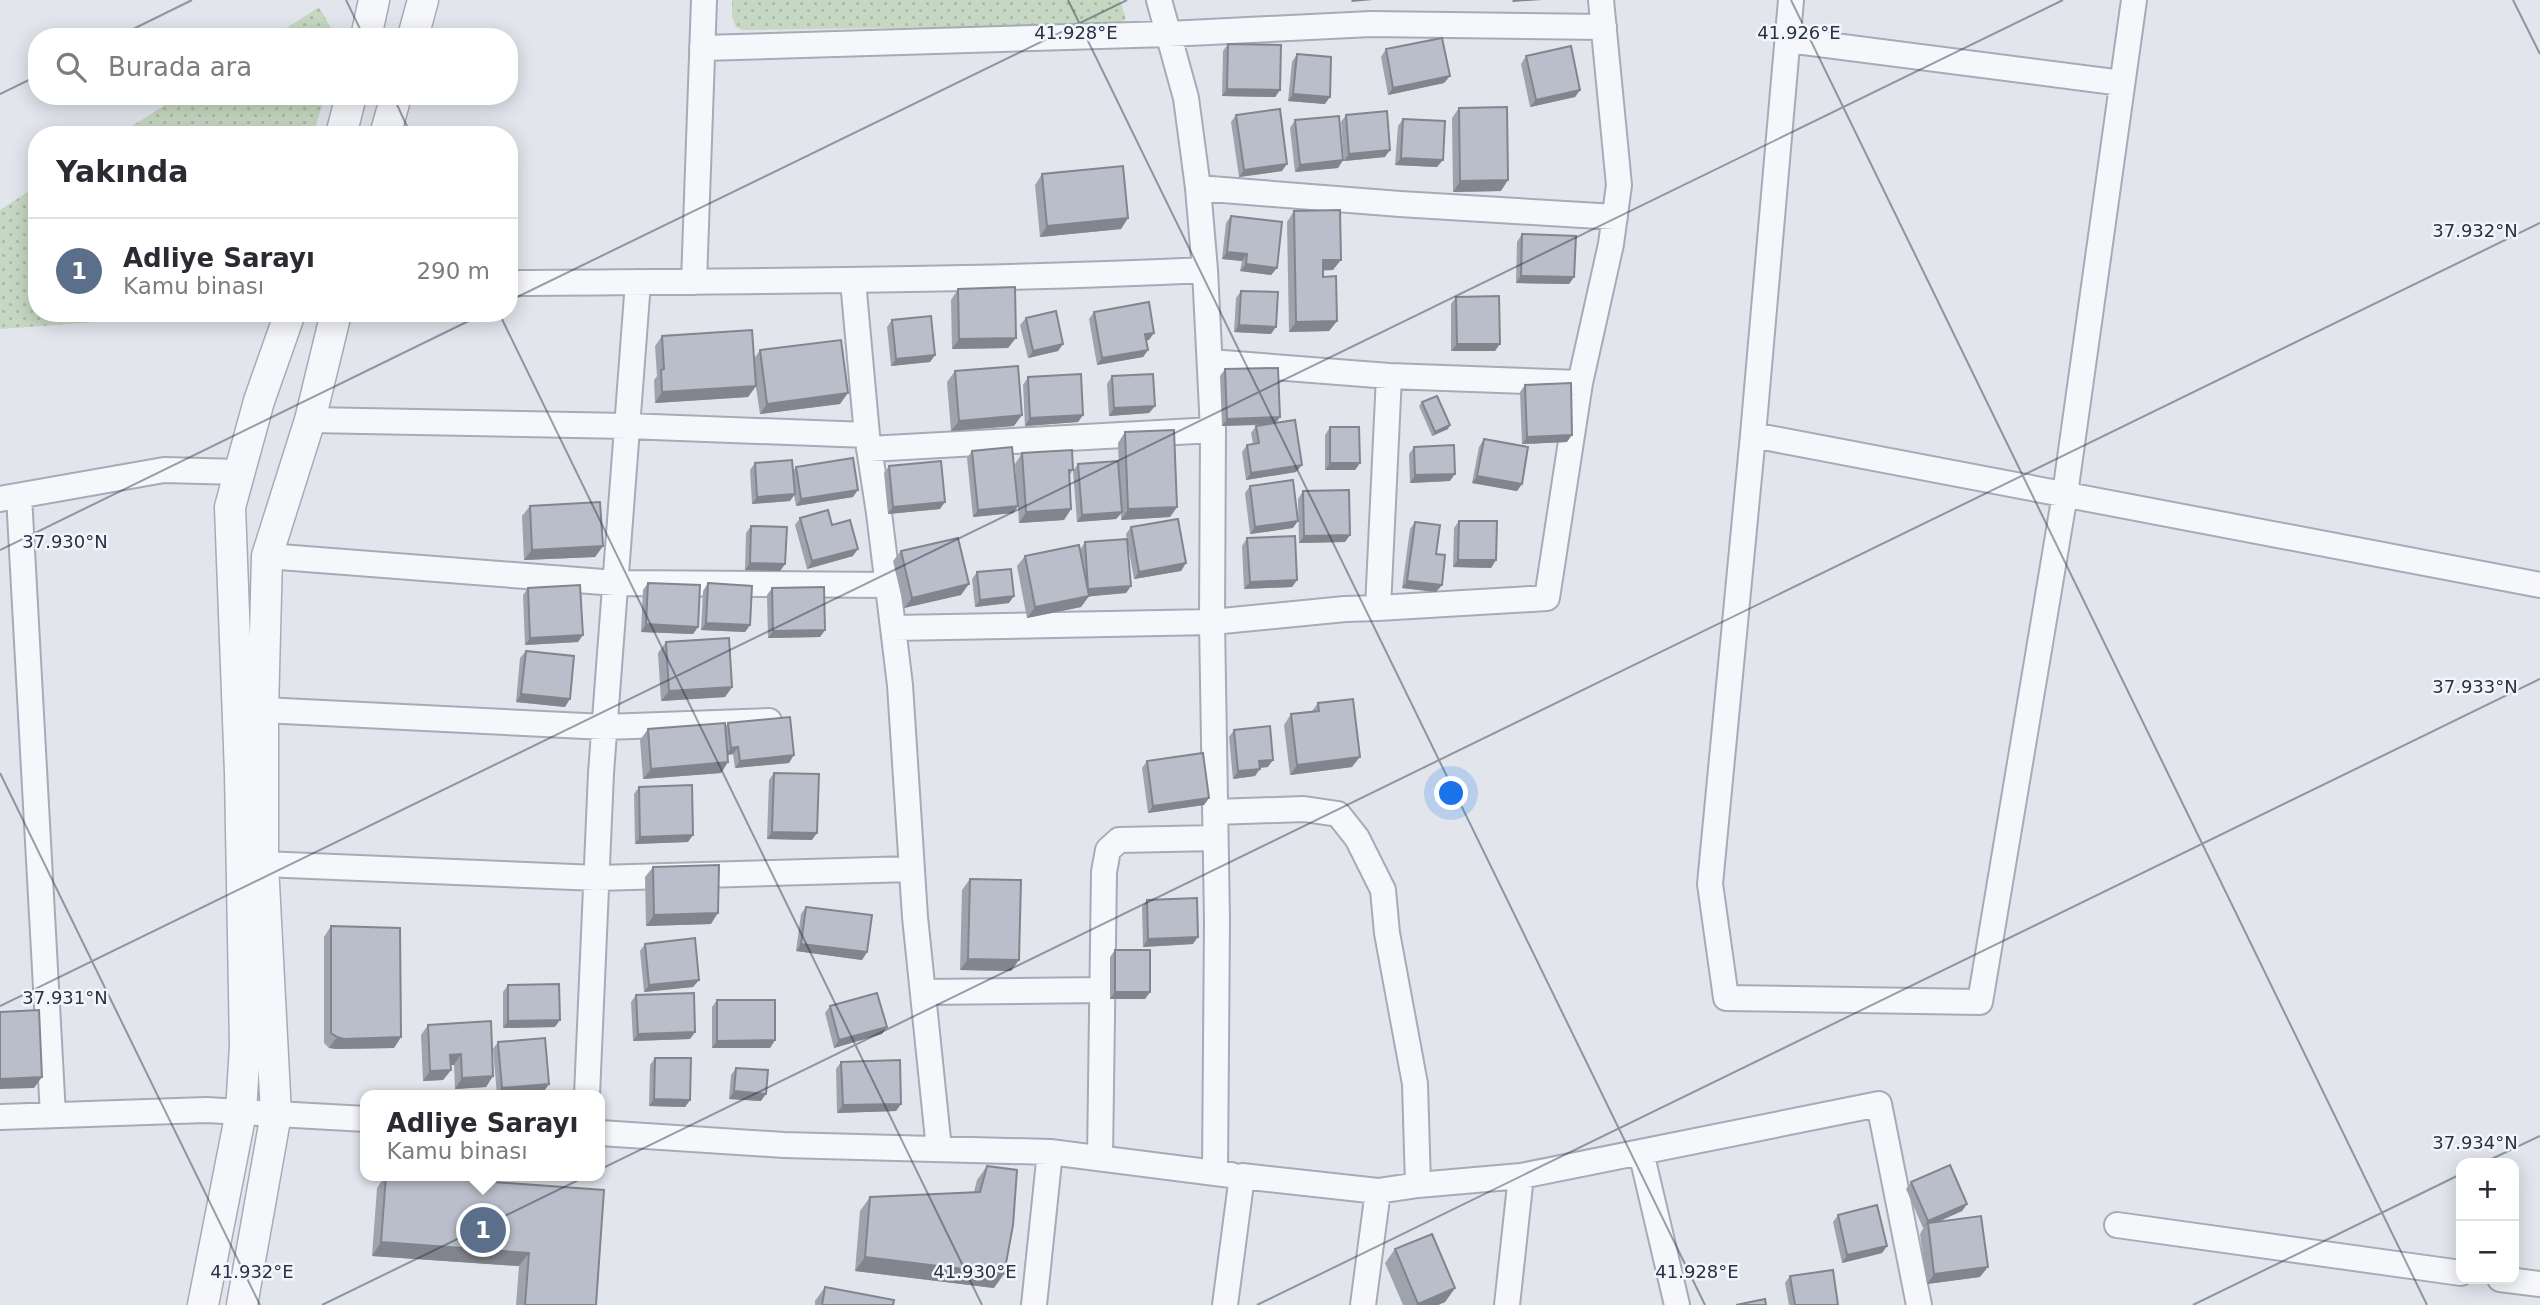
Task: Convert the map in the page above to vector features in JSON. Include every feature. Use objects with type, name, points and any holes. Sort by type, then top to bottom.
[{"type":"street","points":[[368,28],[374,0]]},
{"type":"street","points":[[415,28],[423,0]]},
{"type":"street","points":[[694,282],[705,0]]},
{"type":"street","points":[[1159,0],[1186,98],[1198,188],[1210,362],[1213,430],[1215,1173]]},
{"type":"street","points":[[893,628],[1212,622],[1345,609],[1547,598],[1580,383],[1611,244],[1619,185],[1601,0]]},
{"type":"street","points":[[1791,0],[1710,884],[1726,998],[1980,1002],[2065,494],[2134,0]]},
{"type":"street","points":[[702,48],[1371,24],[1604,27]]},
{"type":"street","points":[[1787,40],[2122,83]]},
{"type":"street","points":[[343,126],[349,105]]},
{"type":"street","points":[[388,126],[393,105]]},
{"type":"street","points":[[1198,188],[1615,217]]},
{"type":"street","points":[[518,283],[853,281],[1205,270]]},
{"type":"street","points":[[853,281],[868,442],[900,685],[912,869],[939,1149]]},
{"type":"street","points":[[587,1090],[605,727],[638,282]]},
{"type":"street","points":[[203,1305],[241,1112],[245,1046],[240,773],[230,508],[259,401],[287,322]]},
{"type":"street","points":[[242,1305],[276,1114],[263,864],[267,556],[310,420],[334,322]]},
{"type":"street","points":[[1210,362],[1389,376],[1580,383]]},
{"type":"street","points":[[1378,608],[1389,376]]},
{"type":"street","points":[[310,420],[627,426],[868,442],[1213,430]]},
{"type":"street","points":[[1753,435],[2540,584]]},
{"type":"street","points":[[53,1115],[10,497],[163,470],[240,472]]},
{"type":"street","points":[[267,556],[616,583],[888,585]]},
{"type":"street","points":[[263,710],[605,727],[786,721]]},
{"type":"street","points":[[1215,812],[1304,809],[1338,814],[1368,857],[1383,890],[1387,933],[1415,1084],[1418,1185]]},
{"type":"street","points":[[1100,1158],[1104,872],[1108,849],[1119,840],[1215,838]]},
{"type":"street","points":[[263,864],[597,878],[912,869]]},
{"type":"street","points":[[923,992],[1103,990]]},
{"type":"street","points":[[605,1133],[784,1145],[1049,1152],[1378,1191],[1521,1176],[1880,1104],[1919,1305]]},
{"type":"street","points":[[0,1117],[206,1110],[360,1119]]},
{"type":"street","points":[[1034,1305],[1049,1152]]},
{"type":"street","points":[[1641,1152],[1677,1305]]},
{"type":"street","points":[[1225,1305],[1242,1176]]},
{"type":"street","points":[[1507,1305],[1521,1176]]},
{"type":"street","points":[[1363,1305],[1378,1191]]},
{"type":"street","points":[[2117,1225],[2456,1272]]},
{"type":"street","points":[[2519,1281],[2540,1284]]},
{"type":"green space","points":[[732,0],[1120,0],[1126,19],[1118,25],[743,30],[736,27],[732,16]]},
{"type":"green space","points":[[319,7],[331,28],[287,28]]},
{"type":"green space","points":[[165,105],[322,105],[316,126],[132,126]]},
{"type":"green space","points":[[28,192],[28,322],[95,322],[0,329],[0,210]]},
{"type":"building","points":[[1442,38],[1450,76],[1393,88],[1386,49]]},
{"type":"building","points":[[1228,44],[1281,45],[1280,90],[1227,89]]},
{"type":"building","points":[[1571,46],[1580,90],[1536,100],[1526,56]]},
{"type":"building","points":[[1297,54],[1331,57],[1330,97],[1293,94]]},
{"type":"building","points":[[1507,107],[1508,180],[1460,181],[1459,108]]},
{"type":"building","points":[[1280,109],[1287,164],[1244,170],[1236,115]]},
{"type":"building","points":[[1387,111],[1390,150],[1349,154],[1346,115]]},
{"type":"building","points":[[1339,116],[1343,160],[1300,165],[1295,120]]},
{"type":"building","points":[[1403,119],[1445,121],[1443,160],[1401,158]]},
{"type":"building","points":[[1123,166],[1128,218],[1047,226],[1042,174]]},
{"type":"building","points":[[1340,210],[1341,260],[1323,260],[1323,277],[1336,276],[1337,321],[1296,322],[1294,211]]},
{"type":"building","points":[[1231,216],[1282,222],[1277,268],[1246,264],[1247,254],[1227,252]]},
{"type":"building","points":[[1522,234],[1576,236],[1574,277],[1521,276]]},
{"type":"building","points":[[1015,287],[1016,338],[959,339],[958,289]]},
{"type":"building","points":[[1241,291],[1278,292],[1276,327],[1239,325]]},
{"type":"building","points":[[1499,296],[1500,344],[1457,344],[1456,297]]},
{"type":"building","points":[[1149,302],[1154,333],[1145,334],[1148,350],[1102,358],[1094,312]]},
{"type":"building","points":[[1056,311],[1063,344],[1033,351],[1026,318]]},
{"type":"building","points":[[931,316],[935,355],[896,359],[892,320]]},
{"type":"building","points":[[752,330],[756,386],[662,392],[662,336]]},
{"type":"building","points":[[841,340],[848,393],[767,404],[760,350]]},
{"type":"building","points":[[1018,366],[1022,415],[959,421],[955,371]]},
{"type":"building","points":[[1278,368],[1280,417],[1227,419],[1225,369]]},
{"type":"building","points":[[1081,374],[1083,415],[1030,418],[1028,377]]},
{"type":"building","points":[[1153,374],[1155,406],[1114,408],[1112,376]]},
{"type":"building","points":[[1571,383],[1572,435],[1527,437],[1525,385]]},
{"type":"building","points":[[1437,396],[1450,425],[1435,432],[1422,402]]},
{"type":"building","points":[[1295,420],[1302,465],[1251,473],[1247,445],[1259,443],[1256,426]]},
{"type":"building","points":[[1330,427],[1359,427],[1360,463],[1330,463]]},
{"type":"building","points":[[1174,430],[1177,507],[1128,509],[1125,432]]},
{"type":"building","points":[[1484,439],[1528,447],[1522,484],[1477,476]]},
{"type":"building","points":[[1454,445],[1455,474],[1415,475],[1414,447]]},
{"type":"building","points":[[1012,447],[1018,506],[978,510],[972,451]]},
{"type":"building","points":[[1072,450],[1073,470],[1069,470],[1071,509],[1026,512],[1022,453]]},
{"type":"building","points":[[853,458],[858,490],[801,499],[796,467]]},
{"type":"building","points":[[792,460],[795,494],[757,497],[755,463]]},
{"type":"building","points":[[941,461],[945,502],[893,507],[889,466]]},
{"type":"building","points":[[1118,461],[1122,512],[1082,515],[1078,464]]},
{"type":"building","points":[[1293,480],[1298,521],[1255,527],[1250,486]]},
{"type":"building","points":[[1349,490],[1350,535],[1304,536],[1303,491]]},
{"type":"building","points":[[600,502],[603,546],[532,550],[530,506]]},
{"type":"building","points":[[828,510],[832,525],[850,520],[858,549],[812,561],[800,518]]},
{"type":"building","points":[[1178,519],[1186,563],[1139,572],[1131,527]]},
{"type":"building","points":[[1459,521],[1497,521],[1496,560],[1458,560]]},
{"type":"building","points":[[1415,522],[1440,525],[1436,554],[1445,555],[1442,585],[1407,581]]},
{"type":"building","points":[[751,526],[787,527],[785,564],[750,563]]},
{"type":"building","points":[[1295,536],[1297,580],[1250,582],[1247,538]]},
{"type":"building","points":[[958,538],[969,584],[912,598],[901,551]]},
{"type":"building","points":[[1127,539],[1131,586],[1088,589],[1085,542]]},
{"type":"building","points":[[1079,545],[1089,596],[1035,607],[1025,556]]},
{"type":"building","points":[[1011,569],[1014,596],[980,600],[977,572]]},
{"type":"building","points":[[648,583],[700,585],[698,627],[646,624]]},
{"type":"building","points":[[708,583],[752,586],[750,625],[706,623]]},
{"type":"building","points":[[580,585],[583,635],[530,638],[528,588]]},
{"type":"building","points":[[824,587],[825,630],[773,631],[772,588]]},
{"type":"building","points":[[729,638],[732,687],[669,691],[666,642]]},
{"type":"building","points":[[526,651],[574,656],[570,699],[521,694]]},
{"type":"building","points":[[1353,699],[1360,757],[1297,765],[1291,714],[1319,711],[1318,703]]},
{"type":"building","points":[[790,717],[794,755],[740,761],[738,747],[731,748],[728,723]]},
{"type":"building","points":[[725,723],[728,762],[651,769],[648,729]]},
{"type":"building","points":[[1270,726],[1273,760],[1259,761],[1260,769],[1238,771],[1234,730]]},
{"type":"building","points":[[1203,753],[1209,798],[1153,806],[1147,761]]},
{"type":"building","points":[[774,773],[819,774],[817,833],[772,832]]},
{"type":"building","points":[[692,785],[693,835],[640,837],[639,787]]},
{"type":"building","points":[[719,865],[718,913],[654,915],[653,867]]},
{"type":"building","points":[[970,879],[1021,880],[1019,960],[968,959]]},
{"type":"building","points":[[1197,898],[1198,937],[1148,939],[1147,900]]},
{"type":"building","points":[[806,907],[872,915],[867,952],[801,944]]},
{"type":"building","points":[[331,926],[400,928],[401,1037],[344,1039],[331,1033]]},
{"type":"building","points":[[695,938],[699,980],[649,985],[645,944]]},
{"type":"building","points":[[1115,950],[1150,950],[1150,992],[1115,992]]},
{"type":"building","points":[[559,984],[560,1020],[508,1021],[508,985]]},
{"type":"building","points":[[694,993],[695,1032],[638,1034],[636,995]]},
{"type":"building","points":[[877,993],[887,1027],[839,1040],[830,1006]]},
{"type":"building","points":[[717,1000],[775,1000],[775,1040],[717,1041]]},
{"type":"building","points":[[39,1010],[42,1077],[0,1079],[0,1012]]},
{"type":"building","points":[[491,1021],[493,1076],[462,1078],[461,1054],[450,1055],[451,1070],[430,1071],[428,1025]]},
{"type":"building","points":[[545,1038],[549,1084],[502,1088],[498,1042]]},
{"type":"building","points":[[655,1058],[691,1058],[690,1100],[654,1099]]},
{"type":"building","points":[[900,1060],[901,1104],[843,1105],[841,1062]]},
{"type":"building","points":[[736,1068],[768,1070],[766,1094],[734,1091]]},
{"type":"building","points":[[1950,1165],[1967,1204],[1928,1221],[1911,1182]]},
{"type":"building","points":[[987,1166],[1017,1170],[1013,1225],[1004,1274],[865,1257],[870,1197],[980,1192]]},
{"type":"building","points":[[386,1181],[479,1181],[604,1190],[596,1305],[525,1305],[529,1253],[381,1242]]},
{"type":"building","points":[[1877,1205],[1887,1246],[1847,1255],[1838,1215]]},
{"type":"building","points":[[1981,1216],[1988,1267],[1934,1274],[1928,1223]]},
{"type":"building","points":[[1432,1234],[1455,1288],[1418,1304],[1395,1249]]},
{"type":"building","points":[[1833,1270],[1838,1305],[1795,1305],[1790,1276]]},
{"type":"building","points":[[825,1287],[894,1300],[893,1305],[822,1305]]},
{"type":"building","points":[[1765,1299],[1766,1305],[1736,1305]]},
{"type":"place","name":"Adliye Sarayı","points":[[483,1230]]}]
